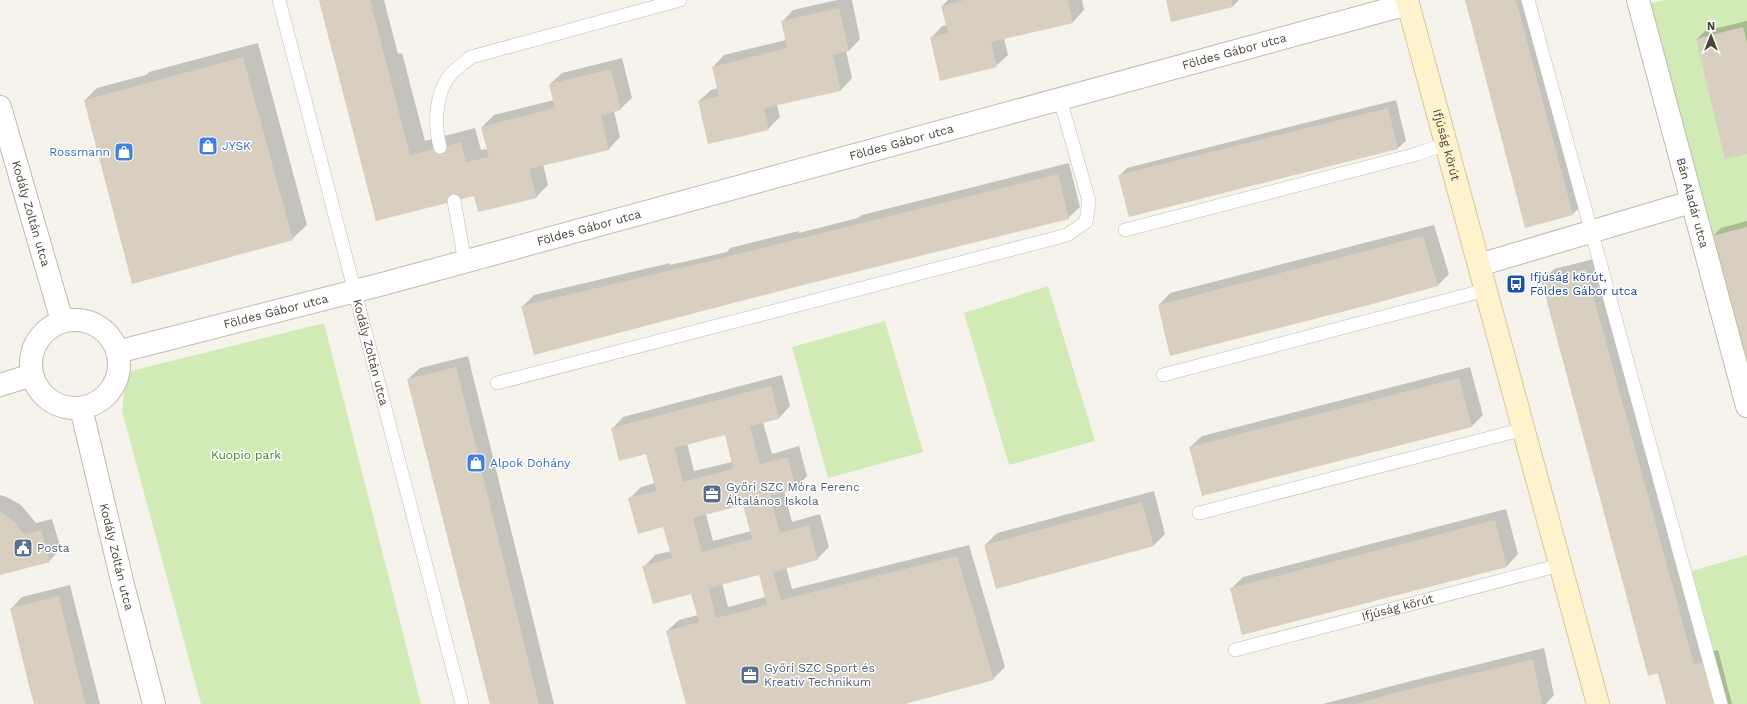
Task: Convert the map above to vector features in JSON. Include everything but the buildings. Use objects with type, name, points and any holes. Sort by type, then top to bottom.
[{"type":"street","name":"Bán Aladár utca","points":[[1638,0],[1747,406]]},
{"type":"street","name":"Földes Gábor utca","points":[[117,352],[465,262],[1408,2]]},
{"type":"street","name":"Ifjúság körút","points":[[1408,2],[1598,704]]},
{"type":"street","name":"Kodály Zoltán utca","points":[[0,107],[62,321]]},
{"type":"street","points":[[1479,265],[1691,202]]},
{"type":"street","points":[[82,320],[95,325],[111,338],[117,352],[117,376],[113,385],[105,395],[97,401],[81,408],[60,404],[49,398],[43,394],[35,384],[32,376],[32,355],[36,342],[43,333],[62,321],[82,320]]},
{"type":"street","points":[[0,385],[32,376]]},
{"type":"street","name":"Kodály Zoltán utca","points":[[81,408],[123,585],[154,704]]},
{"type":"lane","name":"Kodály Zoltán utca","points":[[279,0],[462,704]]},
{"type":"lane","points":[[440,147],[436,131],[439,99],[446,82],[452,73],[471,57],[680,0]]},
{"type":"lane","points":[[1528,0],[1721,704]]},
{"type":"lane","points":[[497,384],[1067,235],[1086,222],[1089,201],[1060,99]]},
{"type":"lane","points":[[1125,230],[1417,154],[1446,144]]},
{"type":"lane","points":[[454,201],[465,262]]},
{"type":"lane","points":[[1163,375],[1486,290]]},
{"type":"lane","points":[[1199,513],[1524,429]]},
{"type":"lane","name":"Ifjúság körút","points":[[1235,650],[1560,565]]},
{"type":"green space","points":[[1664,0],[1747,0],[1747,227],[1712,236],[1639,6]]},
{"type":"green space","points":[[1048,286],[1095,441],[1009,465],[964,313]]},
{"type":"green space","points":[[885,321],[923,452],[828,478],[792,347]]},
{"type":"green space","name":"Kuopio park","points":[[324,323],[421,704],[201,704],[122,411],[127,372]]},
{"type":"green space","points":[[1747,555],[1747,704],[1728,704],[1692,571]]},
{"type":"place","name":"JYSK","points":[[208,146]]},
{"type":"place","name":"Rossmann","points":[[124,152]]},
{"type":"place","name":"Ifjúság körút, Földes Gábor utca","points":[[1516,284]]},
{"type":"place","name":"Alpok Dohány","points":[[476,463]]},
{"type":"place","name":"Győri SZC Móra Ferenc Általános Iskola","points":[[712,494]]},
{"type":"place","name":"Posta","points":[[23,548]]},
{"type":"place","name":"Győri SZC Sport és Kreatív Technikum","points":[[750,675]]}]
